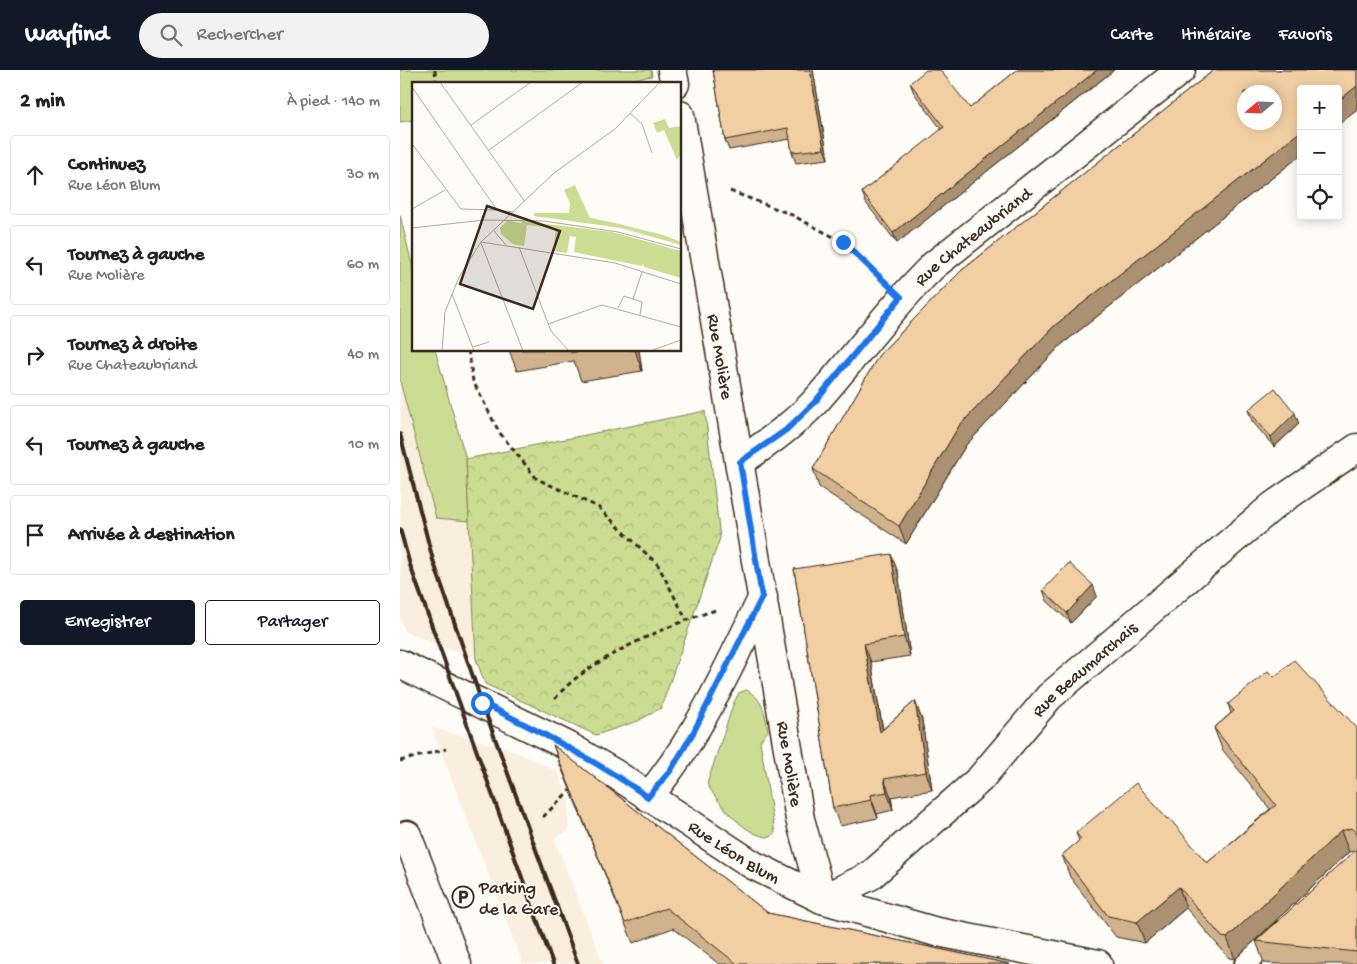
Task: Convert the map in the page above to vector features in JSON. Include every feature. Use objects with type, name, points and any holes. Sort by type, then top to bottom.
[{"type":"street","name":"Rue Chateaubriand","points":[[740,462],[786,430],[814,403],[901,297],[934,264],[1181,70]]},
{"type":"street","name":"Rue Molière","points":[[681,121],[800,820],[822,899]]},
{"type":"street","name":"Rue Beaumarchais","points":[[822,899],[870,876],[980,779],[1049,697],[1274,505],[1357,448]]},
{"type":"street","points":[[648,797],[671,770],[692,735],[762,597]]},
{"type":"street","name":"Rue Léon Blum","points":[[400,664],[534,728],[612,772],[753,865],[822,899],[933,931],[1098,964]]},
{"type":"street","points":[[402,830],[457,964]]},
{"type":"lane","points":[[1245,964],[1294,919]]},
{"type":"path","points":[[691,177],[790,214],[843,242],[901,297]]},
{"type":"path","points":[[468,351],[473,381],[499,432],[537,480],[598,506],[658,566],[686,619],[578,675],[558,694],[534,728]]},
{"type":"path","points":[[400,761],[446,749]]},
{"type":"shaded area","points":[[400,381],[436,518],[469,521],[476,659],[405,632],[400,616]]},
{"type":"shaded area","points":[[432,728],[507,748],[558,772],[569,800],[568,831],[554,838],[603,964],[523,964]]},
{"type":"green space","points":[[400,70],[651,70],[652,76],[620,82],[412,82],[412,120],[400,122]]},
{"type":"green space","points":[[400,215],[412,265],[412,351],[435,351],[466,459],[469,521],[436,518],[400,381]]},
{"type":"green space","points":[[705,411],[720,538],[661,708],[638,721],[596,735],[485,684],[476,659],[466,459]]},
{"type":"green space","points":[[746,690],[752,693],[760,702],[767,724],[768,731],[760,741],[775,833],[771,837],[762,836],[743,826],[718,801],[707,784],[734,702],[739,693]]},
{"type":"building","points":[[713,70],[810,70],[824,149],[792,152],[788,128],[725,140]]},
{"type":"building","points":[[926,70],[940,70],[970,108],[1017,70],[1097,70],[893,233],[862,192],[944,127],[910,83]]},
{"type":"building","points":[[1214,70],[1357,70],[1357,86],[1342,98],[1342,85],[1297,85],[1297,134],[1054,326],[959,426],[899,526],[813,469],[879,355],[961,271]]},
{"type":"building","points":[[1275,388],[1295,413],[1271,437],[1248,410]]},
{"type":"building","points":[[891,554],[904,637],[864,644],[880,732],[915,701],[926,772],[884,779],[887,792],[870,795],[871,800],[833,808],[794,569]]},
{"type":"building","points":[[1069,563],[1093,585],[1067,613],[1043,590]]},
{"type":"building","points":[[1294,660],[1357,728],[1357,833],[1352,828],[1341,831],[1227,938],[1222,937],[1179,887],[1137,922],[1108,916],[1062,855],[1081,839],[1076,833],[1136,783],[1207,863],[1276,805],[1214,728],[1234,711],[1228,704],[1268,671],[1274,677]]},
{"type":"building","points":[[553,745],[768,913],[1010,964],[735,964],[666,908],[625,923]]},
{"type":"building","points":[[1357,849],[1357,952],[1256,941]]},
{"type":"railway","points":[[400,434],[433,560],[482,703],[578,964]]},
{"type":"railway","points":[[400,529],[410,565],[553,964]]},
{"type":"place","name":"Parking de la Gare","points":[[463,897]]},
{"type":"route","points":[[482,703],[568,746],[612,772],[648,797],[671,770],[723,678],[762,597],[740,462],[786,430],[814,403],[901,297],[843,242]]}]
